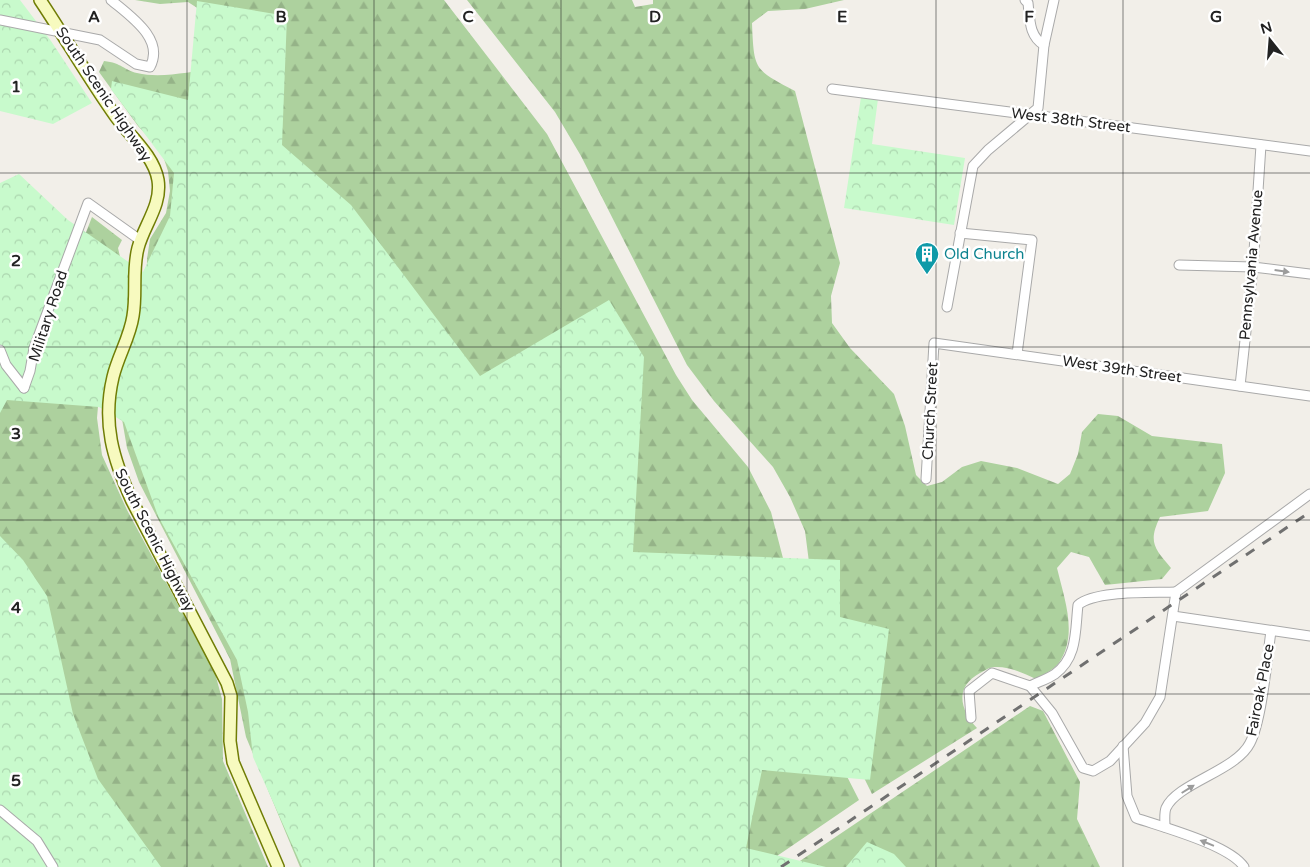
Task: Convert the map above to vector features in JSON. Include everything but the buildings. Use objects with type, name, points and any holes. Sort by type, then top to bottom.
[{"type":"main road","name":"South Scenic Highway","points":[[40,0],[117,118],[152,165],[158,178],[158,200],[140,240],[134,270],[134,314],[131,329],[113,377],[110,397],[110,437],[113,457],[132,501],[227,683],[231,704],[230,742],[233,762],[278,867]]},
{"type":"street","points":[[0,20],[27,27],[60,31],[100,40],[136,64],[150,67],[155,59],[152,41],[135,20],[111,0]]},
{"type":"street","points":[[1025,0],[1028,4],[1032,33],[1036,40],[1044,45]]},
{"type":"street","points":[[947,307],[973,166],[988,150],[1038,108],[1044,45],[1054,0]]},
{"type":"street","name":"West 38th Street","points":[[832,88],[1310,151]]},
{"type":"street","name":"Pennsylvania Avenue","points":[[1240,386],[1253,267],[1262,145]]},
{"type":"street","name":"Military Road","points":[[0,350],[6,365],[24,388],[30,371],[34,348],[88,203],[140,240]]},
{"type":"street","points":[[960,233],[1032,240],[1017,354]]},
{"type":"street","points":[[1179,265],[1253,267],[1310,274]]},
{"type":"street","name":"West 39th Street","points":[[934,343],[1310,396]]},
{"type":"street","name":"Church Street","points":[[926,479],[934,343]]},
{"type":"street","points":[[1030,686],[1055,674],[1068,661],[1074,647],[1078,605],[1084,600],[1108,596],[1176,592],[1310,494]]},
{"type":"street","points":[[971,718],[969,692],[992,674],[1030,686],[1052,713],[1083,768],[1093,771],[1110,761],[1145,723],[1160,697],[1176,592]]},
{"type":"street","points":[[1172,616],[1310,636]]},
{"type":"street","name":"Fairoak Place","points":[[1165,827],[1166,809],[1175,797],[1232,762],[1250,744],[1258,714],[1271,631]]},
{"type":"street","points":[[1123,746],[1127,796],[1136,818],[1165,827],[1229,854],[1244,867]]},
{"type":"street","points":[[0,810],[37,841],[53,867]]},
{"type":"green space","points":[[0,0],[20,0],[51,41],[92,103],[53,124],[0,111]]},
{"type":"green space","points":[[135,0],[444,0],[547,134],[676,375],[692,400],[748,467],[771,512],[832,747],[859,800],[761,867],[300,867],[246,737],[230,659],[139,482],[127,448],[122,419],[146,319],[147,259],[150,239],[166,213],[170,191],[168,171],[161,150],[138,126],[99,72],[104,61],[115,63],[133,72],[147,75],[166,75],[216,69],[205,13],[188,2],[160,4]]},
{"type":"green space","points":[[467,0],[632,0],[635,7],[653,4],[653,0],[844,0],[805,9],[768,11],[752,23],[754,51],[759,67],[771,78],[795,91],[840,263],[831,296],[832,323],[850,348],[894,394],[905,426],[916,475],[927,486],[942,482],[962,467],[981,461],[1017,468],[1058,484],[1070,474],[1078,454],[1082,432],[1098,414],[1118,416],[1152,436],[1222,444],[1225,473],[1208,511],[1160,517],[1156,526],[1154,539],[1157,550],[1171,568],[1162,579],[1105,585],[1089,557],[1071,552],[1057,568],[1066,604],[1069,629],[1068,641],[1058,664],[1036,679],[1016,670],[1000,667],[992,667],[980,673],[966,685],[962,699],[967,714],[977,728],[872,794],[827,703],[805,531],[790,497],[773,467],[714,401],[687,365],[581,156],[555,112]]},
{"type":"green space","points":[[197,1],[287,16],[282,145],[351,205],[480,376],[609,300],[644,357],[633,552],[840,560],[840,617],[889,629],[870,780],[762,770],[746,848],[826,867],[302,867],[253,757],[248,712],[237,660],[158,516],[124,422],[99,407],[7,400],[0,413],[0,183],[19,174],[68,220],[143,272],[170,216],[174,173],[111,89],[112,81],[188,100]]},
{"type":"green space","points":[[861,97],[878,99],[872,144],[965,158],[954,225],[844,208]]},
{"type":"green space","points":[[92,217],[122,240],[118,248],[124,274],[101,372],[97,418],[102,455],[127,510],[215,673],[222,699],[223,761],[268,867],[67,867],[0,792],[0,378],[41,347]]},
{"type":"green space","points":[[0,536],[23,560],[47,596],[73,714],[98,779],[161,867],[0,867]]},
{"type":"green space","points":[[1030,706],[1043,711],[1080,782],[1077,819],[1100,867],[791,867]]},
{"type":"green space","points":[[867,842],[894,854],[906,867],[846,867]]},
{"type":"railway","points":[[781,867],[1310,512]]},
{"type":"place","name":"Old Church","points":[[927,275]]}]
